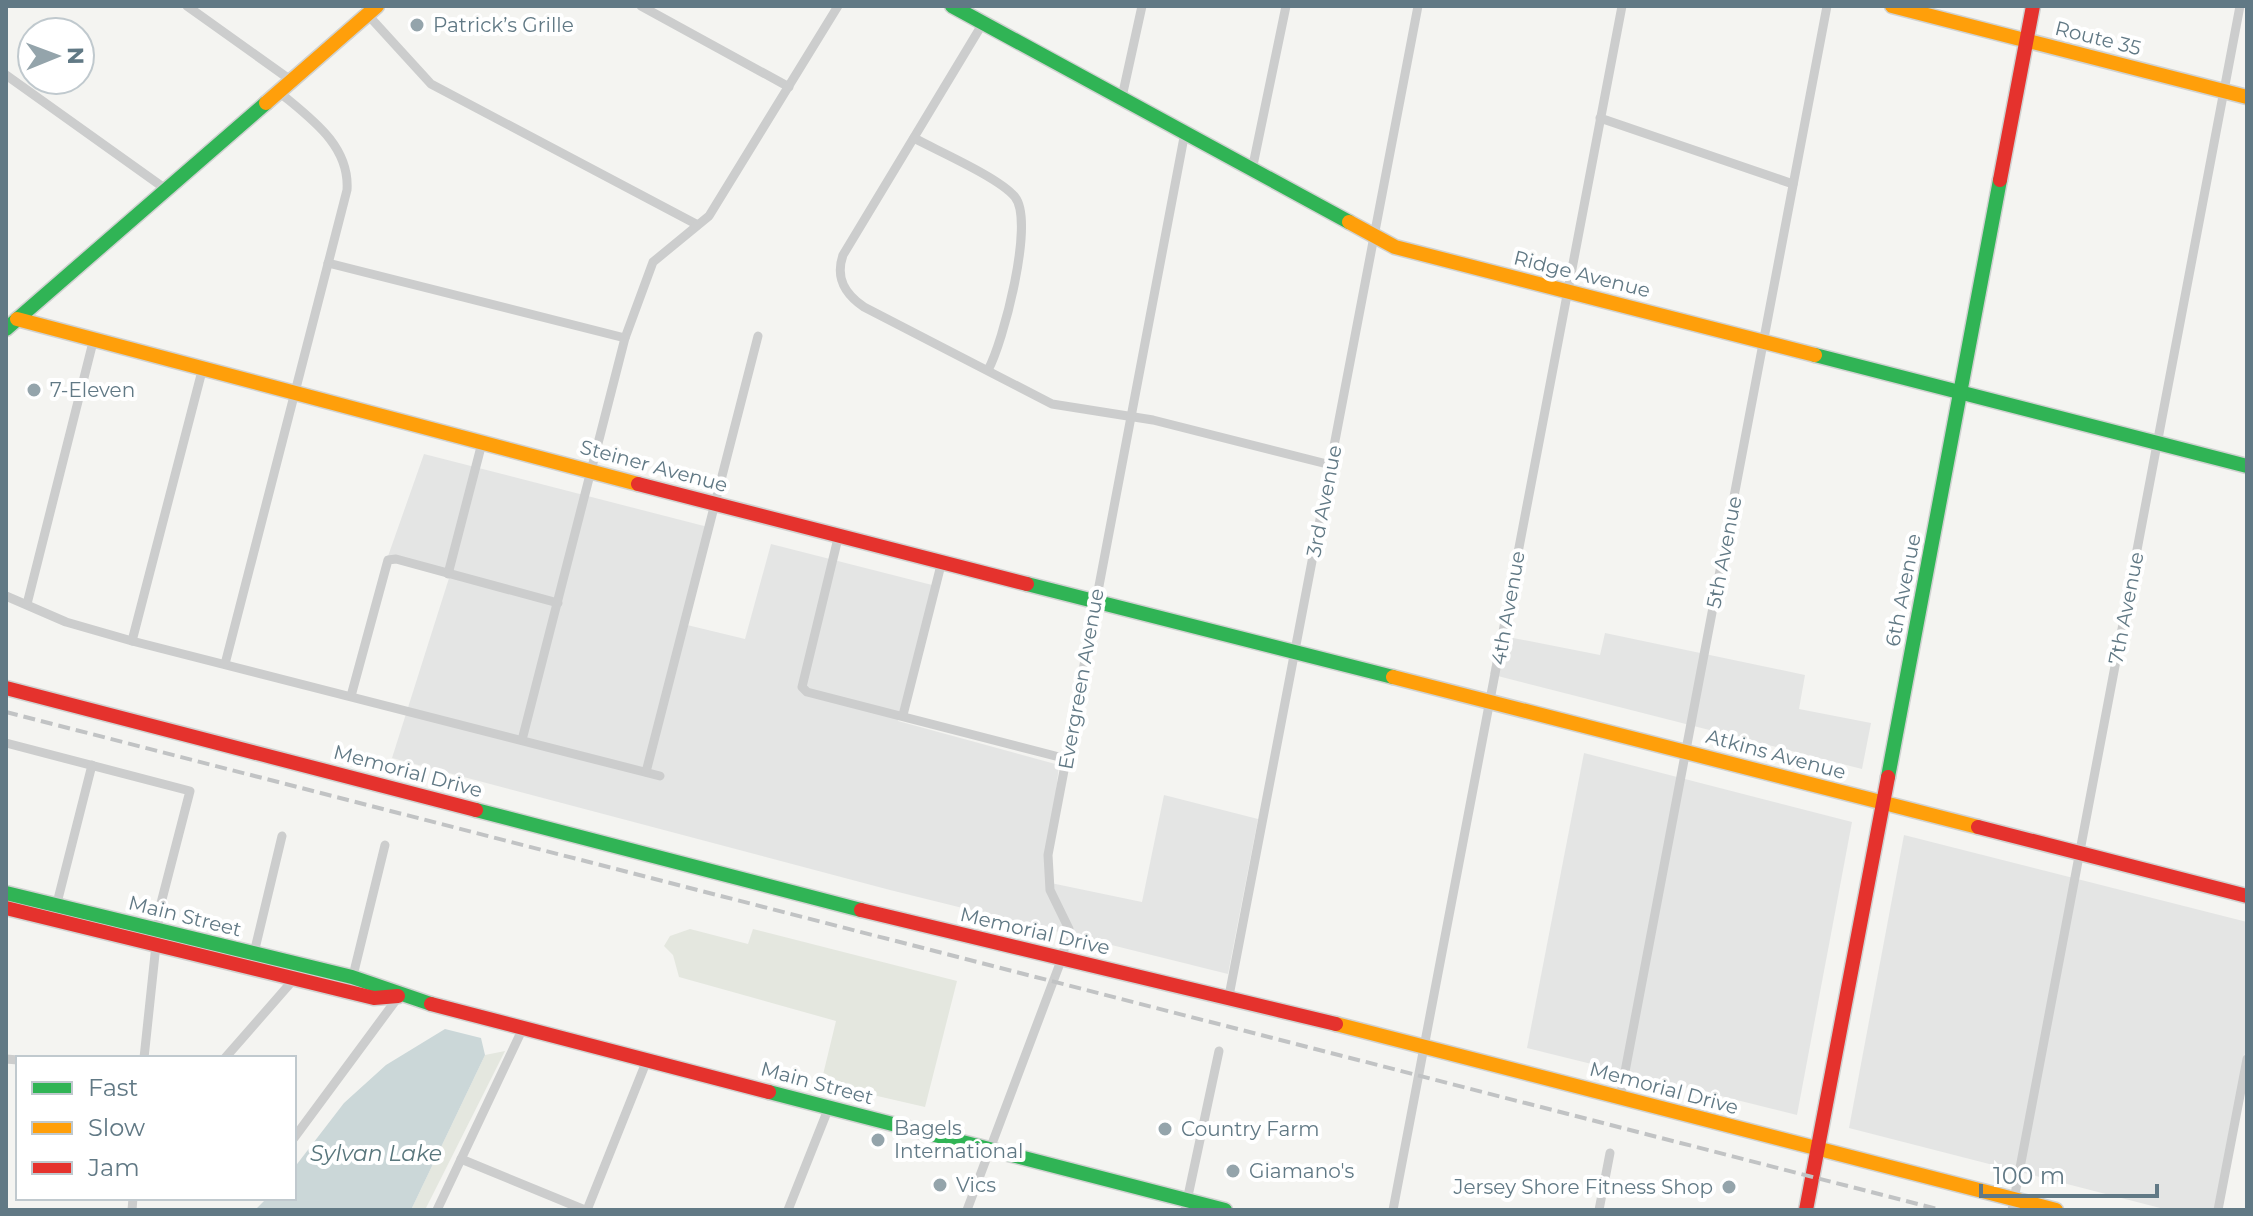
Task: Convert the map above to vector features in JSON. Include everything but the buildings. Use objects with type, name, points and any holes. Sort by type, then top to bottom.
[{"type":"street","points":[[187,6],[292,81]]},
{"type":"street","points":[[641,6],[789,87]]},
{"type":"street","points":[[522,740],[625,338],[653,262],[709,216],[838,6]]},
{"type":"street","name":"Ridge Avenue","points":[[952,6],[1395,247],[2247,466]]},
{"type":"street","points":[[1122,97],[1142,6]]},
{"type":"street","points":[[1252,170],[1286,6]]},
{"type":"street","name":"3rd Avenue","points":[[1229,996],[1418,6]]},
{"type":"street","name":"4th Avenue","points":[[1393,1210],[1622,6]]},
{"type":"street","name":"5th Avenue","points":[[1620,1098],[1827,6]]},
{"type":"street","name":"Route 35","points":[[1892,6],[2247,97]]},
{"type":"street","name":"6th Avenue","points":[[1806,1210],[2033,6]]},
{"type":"street","name":"7th Avenue","points":[[2013,1205],[2240,6]]},
{"type":"street","points":[[10,321],[376,9],[431,84],[696,224]]},
{"type":"street","points":[[983,23],[843,255],[842,283],[864,307],[1052,404],[1131,417],[1331,465]]},
{"type":"street","points":[[6,75],[167,190]]},
{"type":"street","points":[[225,664],[347,190],[345,165],[325,133],[279,92]]},
{"type":"street","points":[[1600,118],[1793,184]]},
{"type":"street","name":"Evergreen Avenue","points":[[967,1210],[1062,958],[1069,929],[1050,890],[1047,869],[1185,132]]},
{"type":"street","points":[[914,138],[1007,189],[1020,206],[1022,232],[999,350],[988,370]]},
{"type":"street","points":[[328,263],[625,338]]},
{"type":"street","name":"Steiner Avenue","points":[[10,321],[1295,652]]},
{"type":"street","points":[[646,772],[758,336]]},
{"type":"street","points":[[27,604],[93,342]]},
{"type":"street","points":[[132,641],[202,371]]},
{"type":"street","points":[[448,574],[482,443]]},
{"type":"street","points":[[839,534],[802,687],[807,692],[1067,759]]},
{"type":"street","points":[[351,696],[388,560],[558,603]]},
{"type":"street","points":[[903,715],[942,561]]},
{"type":"street","points":[[6,596],[66,622],[132,641],[660,776]]},
{"type":"street","name":"Atkins Avenue","points":[[1295,652],[2247,896]]},
{"type":"street","name":"Memorial Drive","points":[[6,688],[933,929],[1229,996],[1817,1149],[2013,1205],[2056,1210]]},
{"type":"street","points":[[6,743],[190,791],[156,936],[144,1056]]},
{"type":"street","points":[[57,903],[92,765]]},
{"type":"street","points":[[254,953],[282,836]]},
{"type":"street","points":[[351,984],[385,845]]},
{"type":"street","name":"Main Street","points":[[6,893],[57,903],[295,978],[378,984],[399,996],[990,1149],[1187,1205],[1225,1210]]},
{"type":"street","name":"Main Street","points":[[6,908],[254,953],[351,984]]},
{"type":"street","points":[[227,1056],[295,978]]},
{"type":"street","points":[[296,1135],[399,996]]},
{"type":"street","points":[[437,1210],[523,1028]]},
{"type":"street","points":[[1187,1205],[1219,1051]]},
{"type":"street","points":[[2218,1210],[2247,1059]]},
{"type":"street","points":[[461,1159],[586,1210],[647,1060]]},
{"type":"street","points":[[788,1210],[829,1107]]},
{"type":"street","points":[[1599,1210],[1610,1153]]},
{"type":"shaded area","points":[[424,454],[708,527],[683,624],[745,639],[771,544],[936,586],[898,721],[1059,765],[1046,882],[1142,902],[1164,795],[1258,819],[1228,974],[890,890],[392,758],[450,575],[387,559]]},
{"type":"shaded area","points":[[1605,633],[1805,675],[1799,709],[1871,723],[1862,769],[1490,674],[1498,635],[1600,655]]},
{"type":"shaded area","points":[[1584,753],[1852,822],[1797,1115],[1527,1048]]},
{"type":"shaded area","points":[[1904,835],[2247,922],[2247,1043],[2215,1210],[2168,1210],[1849,1128]]},
{"type":"shaded area","points":[[690,929],[748,944],[753,929],[957,981],[925,1107],[821,1083],[836,1021],[679,977],[673,955],[664,946],[670,936]]},
{"type":"shaded area","points":[[505,1051],[425,1210],[411,1210],[485,1055]]},
{"type":"water","name":"Sylvan Lake","points":[[445,1029],[481,1038],[485,1055],[411,1210],[255,1210],[265,1200],[296,1200],[296,1165],[344,1103],[386,1065]]},
{"type":"railway","points":[[6,712],[1941,1210]]},
{"type":"traffic: fast","points":[[952,6],[1349,222]]},
{"type":"traffic: fast","points":[[6,329],[266,103]]},
{"type":"traffic: fast","points":[[1888,777],[2000,180]]},
{"type":"traffic: fast","points":[[1815,355],[2247,466]]},
{"type":"traffic: fast","points":[[1027,584],[1393,677]]},
{"type":"traffic: fast","points":[[476,810],[861,910]]},
{"type":"traffic: fast","points":[[6,893],[352,977],[431,1004]]},
{"type":"traffic: fast","points":[[769,1092],[1225,1210]]},
{"type":"traffic: slow","points":[[266,103],[377,6]]},
{"type":"traffic: slow","points":[[1892,6],[2247,97]]},
{"type":"traffic: slow","points":[[1349,222],[1395,247],[1815,355]]},
{"type":"traffic: slow","points":[[17,319],[638,484]]},
{"type":"traffic: slow","points":[[1393,677],[1978,827]]},
{"type":"traffic: slow","points":[[1336,1024],[2056,1210]]},
{"type":"traffic: jam","points":[[2000,180],[2033,6]]},
{"type":"traffic: jam","points":[[638,484],[1027,584]]},
{"type":"traffic: jam","points":[[6,688],[476,810]]},
{"type":"traffic: jam","points":[[1806,1210],[1888,777]]},
{"type":"traffic: jam","points":[[1978,827],[2247,896]]},
{"type":"traffic: jam","points":[[6,908],[374,998],[398,996]]},
{"type":"traffic: jam","points":[[861,910],[1336,1024]]},
{"type":"traffic: jam","points":[[431,1004],[769,1092]]},
{"type":"place","name":"Patrick’s Grille","points":[[417,25]]},
{"type":"place","name":"7-Eleven","points":[[34,390]]},
{"type":"place","name":"Country Farm","points":[[1165,1129]]},
{"type":"place","name":"Bagels International","points":[[878,1140]]},
{"type":"place","name":"Giamano's","points":[[1233,1171]]},
{"type":"place","name":"Vics","points":[[940,1185]]},
{"type":"place","name":"Jersey Shore Fitness Shop","points":[[1729,1187]]}]
